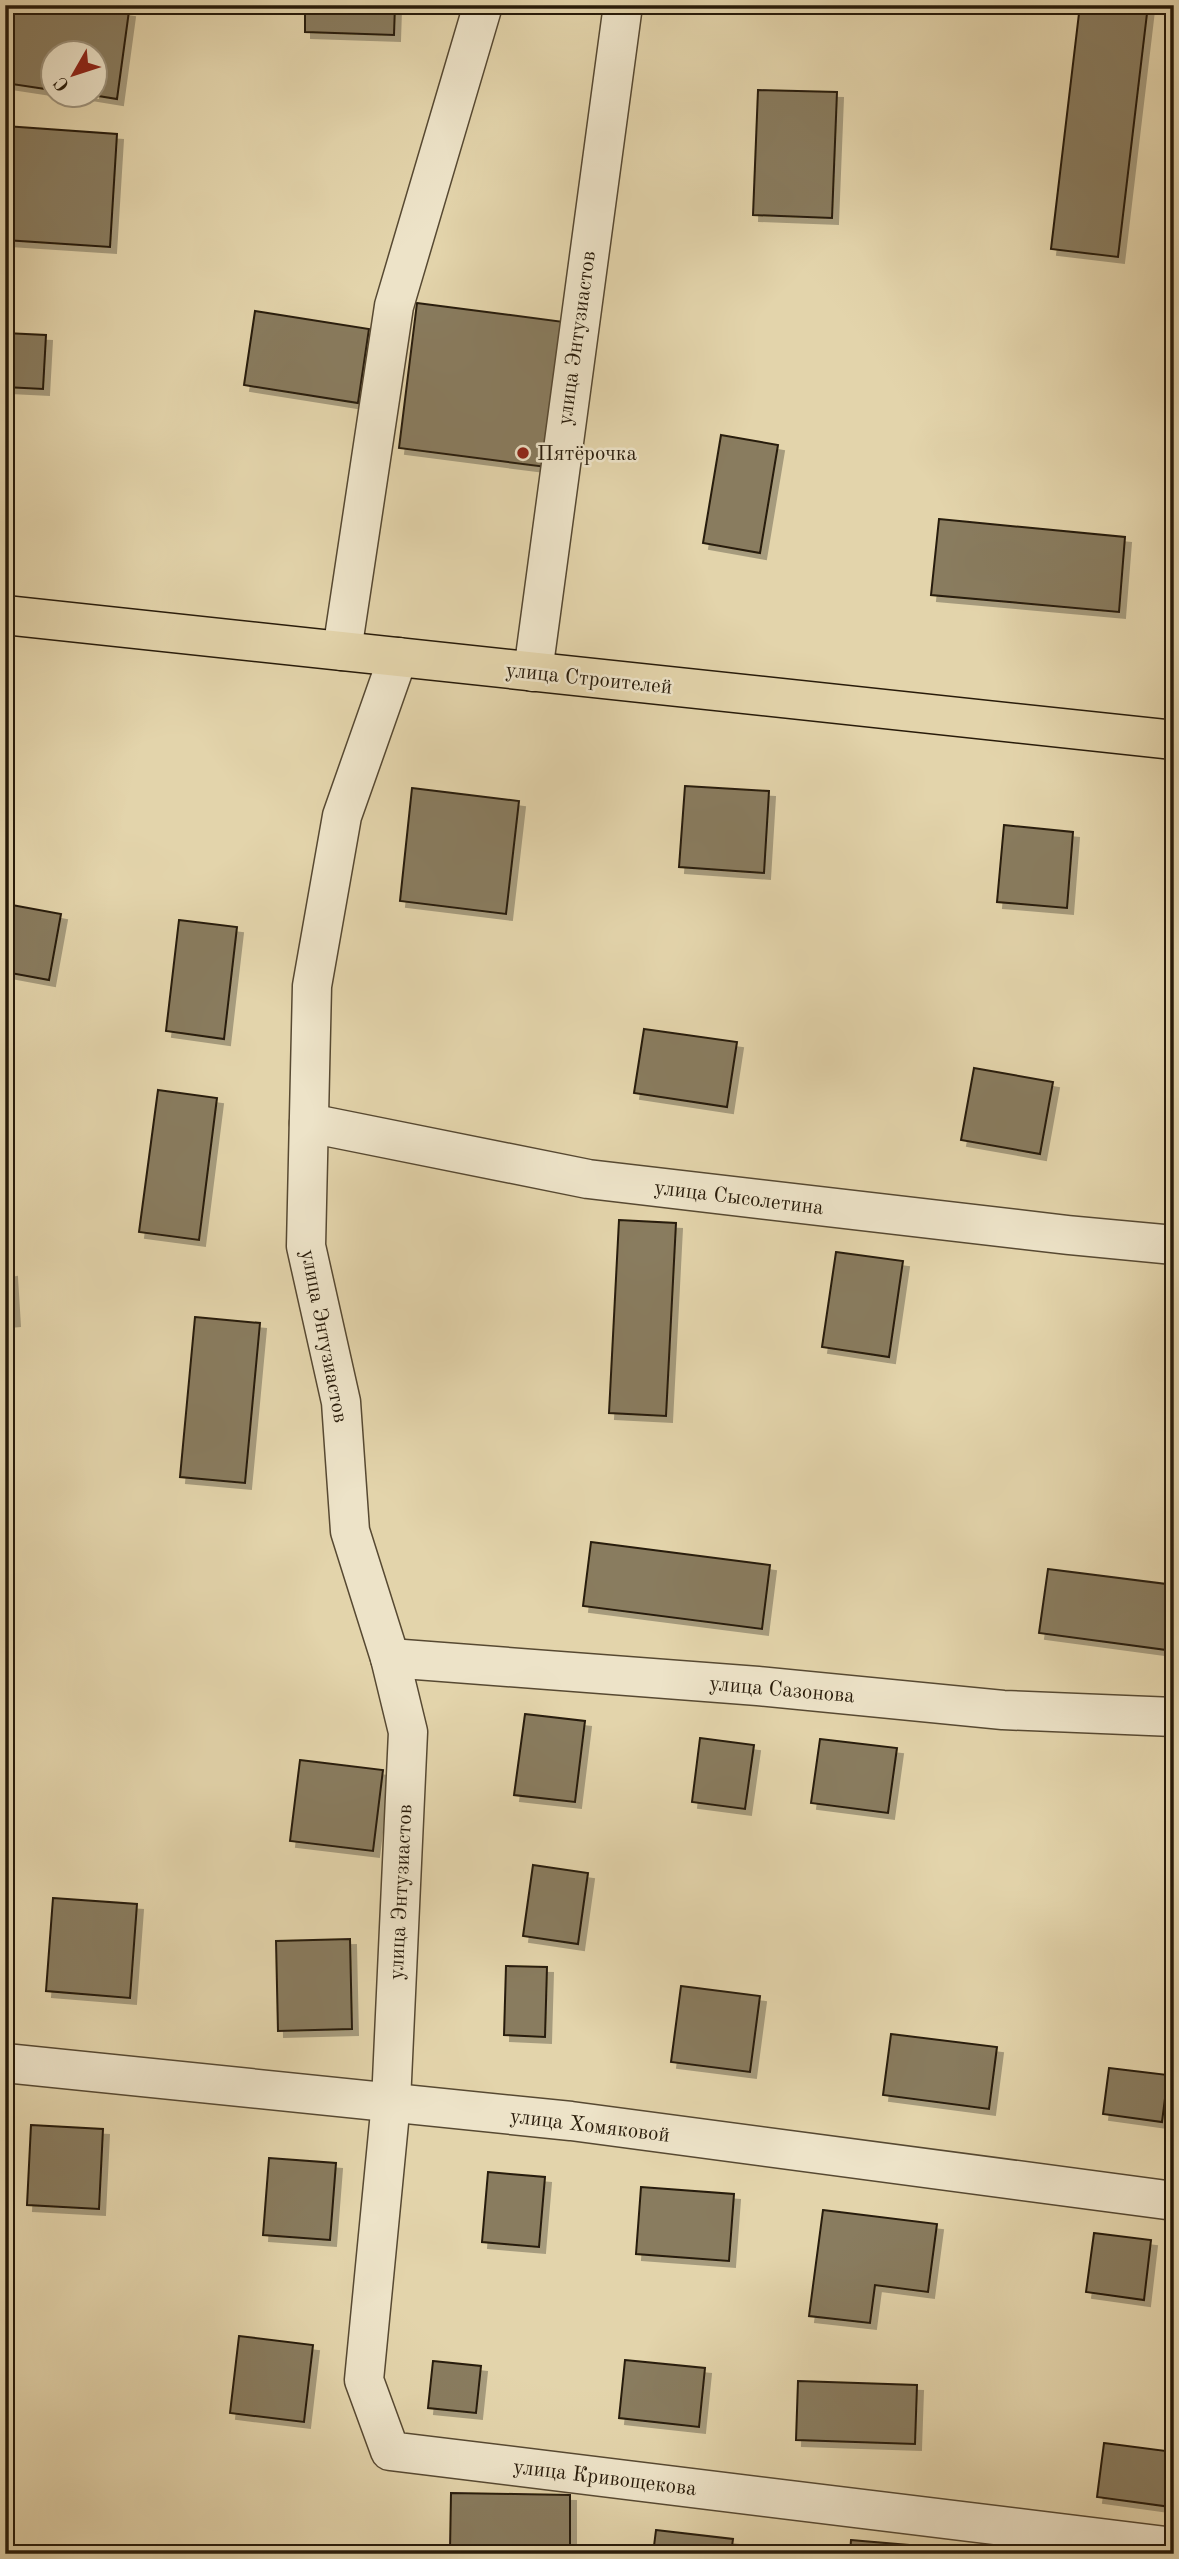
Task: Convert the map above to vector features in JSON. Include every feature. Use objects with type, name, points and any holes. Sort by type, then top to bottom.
[{"type":"main road","name":"улица Строителей","points":[[5,615],[1174,740]]},
{"type":"street","points":[[342,651],[394,306],[483,5]]},
{"type":"street","name":"улица Энтузиастов","points":[[533,671],[622,5]]},
{"type":"street","name":"улица Энтузиастов","points":[[391,2102],[408,1732],[390,1658],[349,1531],[341,1402],[306,1246],[312,986],[342,816],[398,657]]},
{"type":"street","name":"улица Сысолетина","points":[[309,1123],[588,1178],[1068,1236],[1174,1245]]},
{"type":"street","name":"улица Сазонова","points":[[390,1658],[758,1686],[1003,1710],[1174,1717]]},
{"type":"street","name":"улица Хомяковой","points":[[5,2063],[571,2121],[1174,2201]]},
{"type":"street","name":"улица Кривощекова","points":[[391,2102],[364,2380],[390,2451],[1174,2547]]},
{"type":"building","points":[[12,5],[88,5],[129,11],[117,99],[108,98],[108,38],[38,38],[38,88],[5,83],[5,51]]},
{"type":"building","points":[[305,5],[395,5],[394,35],[305,32]]},
{"type":"building","points":[[1080,5],[1148,5],[1118,257],[1051,249]]},
{"type":"building","points":[[758,90],[837,92],[832,218],[753,215]]},
{"type":"building","points":[[5,126],[117,134],[110,247],[5,240]]},
{"type":"building","points":[[417,303],[564,322],[546,467],[399,448]]},
{"type":"building","points":[[255,311],[369,329],[358,403],[244,385]]},
{"type":"building","points":[[5,333],[46,335],[43,389],[5,387]]},
{"type":"building","points":[[721,435],[778,445],[760,553],[703,543]]},
{"type":"building","points":[[939,519],[1125,537],[1119,612],[931,595]]},
{"type":"building","points":[[685,786],[769,791],[764,873],[679,867]]},
{"type":"building","points":[[412,788],[519,801],[506,914],[400,901]]},
{"type":"building","points":[[1004,825],[1073,832],[1067,908],[997,902]]},
{"type":"building","points":[[12,905],[61,914],[49,980],[5,972],[5,945]]},
{"type":"building","points":[[179,920],[237,927],[224,1039],[166,1031]]},
{"type":"building","points":[[644,1029],[737,1042],[727,1107],[634,1093]]},
{"type":"building","points":[[974,1068],[1053,1082],[1040,1154],[961,1140]]},
{"type":"building","points":[[158,1090],[217,1098],[199,1240],[139,1232]]},
{"type":"building","points":[[5,1123],[7,1178],[5,1178]]},
{"type":"building","points":[[619,1220],[676,1223],[666,1416],[609,1413]]},
{"type":"building","points":[[836,1252],[903,1261],[889,1357],[822,1347]]},
{"type":"building","points":[[11,1271],[14,1320],[5,1321],[5,1272]]},
{"type":"building","points":[[195,1317],[260,1323],[245,1483],[180,1477]]},
{"type":"building","points":[[591,1542],[770,1565],[762,1629],[583,1606]]},
{"type":"building","points":[[1048,1569],[1174,1585],[1174,1651],[1039,1633]]},
{"type":"building","points":[[525,1714],[585,1721],[575,1802],[514,1795]]},
{"type":"building","points":[[700,1738],[754,1745],[745,1809],[692,1802]]},
{"type":"building","points":[[820,1739],[897,1748],[888,1813],[811,1803]]},
{"type":"building","points":[[300,1760],[383,1770],[373,1851],[290,1841]]},
{"type":"building","points":[[533,1865],[588,1873],[578,1944],[523,1936]]},
{"type":"building","points":[[53,1898],[137,1904],[130,1998],[46,1991]]},
{"type":"building","points":[[350,1939],[352,2029],[278,2031],[276,1941]]},
{"type":"building","points":[[506,1966],[547,1967],[545,2037],[504,2035]]},
{"type":"building","points":[[681,1986],[760,1996],[750,2072],[671,2062]]},
{"type":"building","points":[[891,2034],[997,2047],[989,2109],[883,2095]]},
{"type":"building","points":[[1109,2068],[1168,2075],[1162,2122],[1103,2114]]},
{"type":"building","points":[[31,2125],[103,2129],[99,2209],[27,2205]]},
{"type":"building","points":[[269,2158],[336,2163],[330,2240],[263,2235]]},
{"type":"building","points":[[488,2172],[545,2177],[539,2247],[482,2242]]},
{"type":"building","points":[[641,2187],[734,2194],[729,2261],[636,2254]]},
{"type":"building","points":[[823,2210],[937,2224],[928,2292],[875,2285],[870,2323],[809,2316]]},
{"type":"building","points":[[1094,2233],[1151,2240],[1144,2300],[1086,2292]]},
{"type":"building","points":[[239,2336],[313,2345],[304,2422],[230,2413]]},
{"type":"building","points":[[625,2360],[705,2368],[699,2427],[619,2418]]},
{"type":"building","points":[[433,2361],[481,2366],[476,2413],[428,2408]]},
{"type":"building","points":[[798,2381],[917,2385],[915,2444],[796,2440]]},
{"type":"building","points":[[1104,2443],[1174,2452],[1171,2507],[1097,2497]]},
{"type":"building","points":[[451,2493],[570,2495],[570,2552],[450,2550]]},
{"type":"building","points":[[656,2530],[733,2539],[731,2554],[653,2554]]},
{"type":"building","points":[[851,2540],[932,2547],[932,2554],[850,2554]]},
{"type":"place","name":"Пятёрочка","points":[[523,453]]}]
